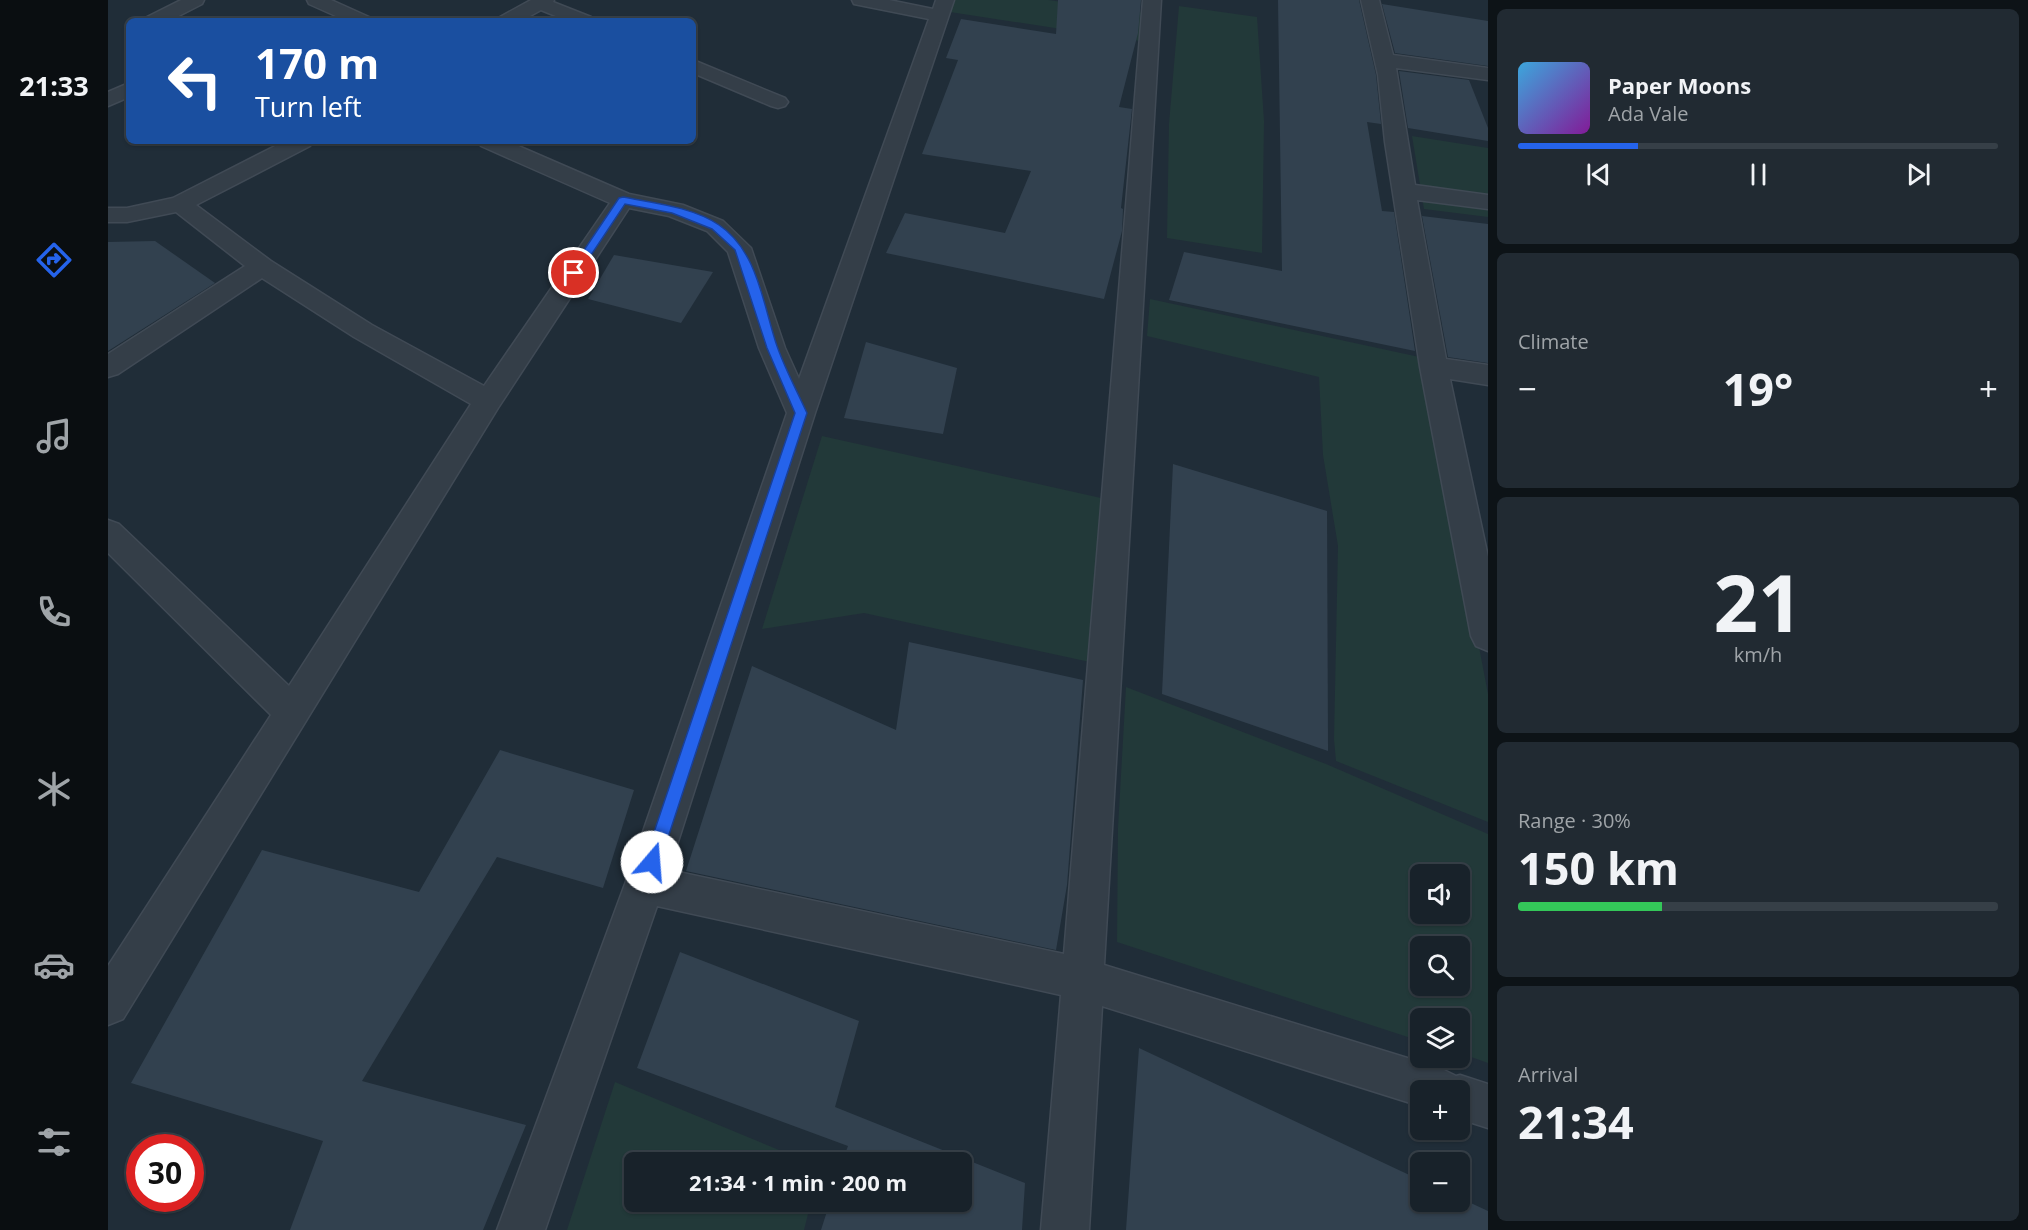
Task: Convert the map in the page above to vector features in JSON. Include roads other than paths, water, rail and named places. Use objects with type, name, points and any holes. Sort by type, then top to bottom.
[{"type":"street","points":[[160,18],[195,0]]},
{"type":"street","points":[[316,0],[355,18]]},
{"type":"street","points":[[521,1230],[645,884],[885,166],[943,8],[861,0]]},
{"type":"street","points":[[1065,1230],[1152,0]]},
{"type":"street","points":[[1370,0],[1384,60],[1434,367],[1488,636]]},
{"type":"street","points":[[512,18],[542,1],[578,18]]},
{"type":"street","points":[[1384,60],[1488,74]]},
{"type":"street","points":[[696,67],[778,102]]},
{"type":"street","points":[[108,100],[126,91]]},
{"type":"street","points":[[108,215],[127,214],[180,204],[296,144]]},
{"type":"street","points":[[496,144],[623,200],[675,210],[715,226],[739,248],[772,348],[801,413]]},
{"type":"street","points":[[1404,191],[1488,202]]},
{"type":"street","points":[[108,1004],[488,401],[623,200]]},
{"type":"street","points":[[180,204],[262,267],[363,331],[488,401]]},
{"type":"street","points":[[108,367],[262,267]]},
{"type":"street","points":[[1434,367],[1488,375]]},
{"type":"street","points":[[108,533],[292,712]]},
{"type":"street","points":[[645,884],[1083,979],[1410,1081]]},
{"type":"street","points":[[1470,1100],[1488,1106]]}]
